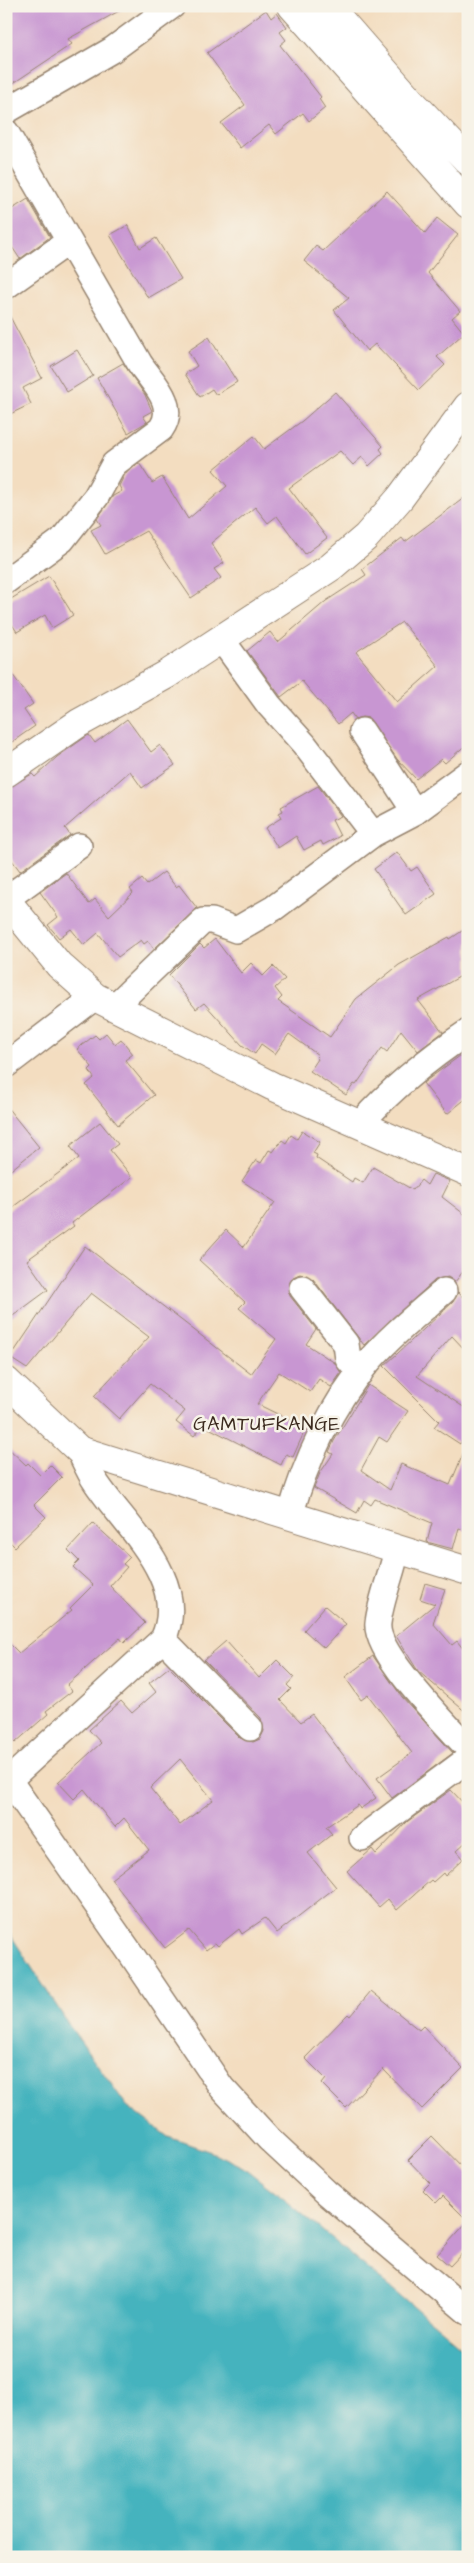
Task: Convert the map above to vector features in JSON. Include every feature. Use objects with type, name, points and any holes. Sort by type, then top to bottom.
[{"type":"main road","points":[[292,6],[468,204]]},
{"type":"main road","points":[[328,6],[410,100],[468,161]]},
{"type":"main road","points":[[6,773],[79,723],[166,675],[222,640],[331,567],[366,537],[417,477],[468,406]]},
{"type":"main road","points":[[6,900],[59,965],[105,1001],[272,1086],[468,1172]]},
{"type":"main road","points":[[6,1381],[79,1450],[468,1571]]},
{"type":"street","points":[[6,111],[112,50],[172,6]]},
{"type":"street","points":[[6,132],[140,364],[161,394],[168,413],[166,422],[161,429],[114,464],[96,497],[70,531],[6,581]]},
{"type":"street","points":[[6,286],[68,242]]},
{"type":"street","points":[[222,640],[269,705],[304,744],[373,834]]},
{"type":"street","points":[[362,731],[415,812]]},
{"type":"street","points":[[6,1065],[105,1001],[204,921],[212,921],[236,930],[246,926],[274,908],[373,834],[415,812],[468,773]]},
{"type":"street","points":[[6,900],[79,846]]},
{"type":"street","points":[[360,1124],[374,1108],[423,1065],[468,1032]]},
{"type":"street","points":[[302,1288],[346,1344],[348,1359],[360,1373]]},
{"type":"street","points":[[290,1516],[295,1498],[330,1419],[360,1373],[396,1334],[444,1291]]},
{"type":"street","points":[[79,1450],[95,1481],[151,1554],[163,1576],[170,1609],[170,1624],[163,1639],[8,1778],[222,2088],[269,2139],[326,2192],[468,2312]]},
{"type":"street","points":[[397,1549],[377,1624],[380,1642],[425,1701],[468,1748]]},
{"type":"street","points":[[163,1639],[250,1728]]},
{"type":"street","points":[[362,1838],[468,1759]]},
{"type":"water","points":[[6,1928],[71,2028],[127,2106],[168,2137],[214,2153],[243,2167],[468,2352],[468,2557],[6,2557]]},
{"type":"building","points":[[6,6],[128,6],[68,39],[72,44],[6,88]]},
{"type":"building","points":[[266,10],[271,18],[277,13],[287,27],[280,32],[286,40],[280,45],[321,97],[319,99],[325,108],[309,121],[303,113],[276,134],[269,125],[240,148],[221,123],[245,105],[207,53]]},
{"type":"building","points":[[387,191],[425,233],[437,218],[458,235],[428,273],[460,311],[452,318],[464,333],[437,357],[445,365],[419,390],[375,344],[367,351],[334,310],[349,298],[304,261],[316,246],[323,251]]},
{"type":"building","points":[[28,199],[50,237],[20,259],[6,238],[6,213]]},
{"type":"building","points":[[128,225],[140,248],[156,238],[181,279],[148,298],[110,235]]},
{"type":"building","points":[[6,309],[42,378],[23,388],[31,404],[6,416]]},
{"type":"building","points":[[209,337],[237,382],[216,395],[212,389],[200,397],[185,374],[197,366],[188,351]]},
{"type":"building","points":[[77,350],[93,376],[67,392],[51,366]]},
{"type":"building","points":[[123,363],[145,395],[152,411],[143,416],[147,422],[128,433],[97,378]]},
{"type":"building","points":[[335,392],[383,446],[380,449],[383,453],[369,466],[362,457],[353,465],[340,451],[289,488],[327,538],[305,554],[277,516],[268,523],[255,507],[211,543],[224,563],[214,569],[221,578],[191,598],[146,531],[105,554],[91,530],[101,525],[97,519],[113,496],[122,491],[119,486],[125,474],[139,463],[152,483],[162,477],[188,519],[227,486],[213,470],[254,436],[264,449],[302,421]]},
{"type":"building","points":[[468,495],[468,743],[445,763],[441,759],[416,779],[397,759],[369,718],[355,719],[351,713],[338,724],[302,681],[281,697],[247,651],[270,632],[278,642],[326,601],[366,575],[362,569],[402,538],[405,542]],"holes":[[[402,622],[438,666],[397,702],[356,652]]]},
{"type":"building","points":[[49,576],[73,615],[52,628],[45,615],[17,632],[6,615],[6,602]]},
{"type":"building","points":[[6,665],[33,704],[24,710],[35,726],[6,746]]},
{"type":"building","points":[[127,719],[151,752],[160,745],[175,765],[142,788],[130,771],[65,828],[70,835],[20,871],[6,852],[6,789],[32,774],[35,777],[57,757],[87,736],[89,735],[95,743]]},
{"type":"building","points":[[318,786],[341,816],[332,820],[340,836],[323,845],[321,841],[304,850],[296,836],[278,848],[265,828],[281,818],[279,813],[283,811],[281,807]]},
{"type":"building","points":[[397,852],[411,871],[417,867],[436,894],[406,915],[374,869]]},
{"type":"building","points":[[164,872],[176,887],[179,885],[197,908],[154,949],[148,941],[144,944],[141,940],[118,957],[98,933],[84,945],[71,929],[59,938],[48,925],[58,917],[40,892],[66,873],[89,904],[95,899],[109,916],[133,893],[130,889],[142,879],[147,885]]},
{"type":"building","points":[[468,927],[468,972],[418,1000],[443,1032],[418,1051],[401,1030],[387,1052],[382,1048],[356,1085],[354,1084],[346,1095],[310,1071],[318,1059],[316,1057],[318,1055],[289,1034],[275,1054],[261,1044],[255,1054],[242,1045],[204,1003],[196,1009],[169,975],[200,944],[204,948],[215,939],[241,973],[251,963],[263,976],[273,966],[285,979],[275,988],[282,997],[278,1001],[330,1037],[356,999],[399,965],[449,937],[450,939]]},
{"type":"building","points":[[106,1033],[115,1044],[121,1039],[133,1054],[125,1060],[154,1095],[118,1125],[86,1085],[94,1078],[89,1070],[92,1067],[77,1049],[95,1035],[99,1039]]},
{"type":"building","points":[[468,1050],[468,1097],[447,1114],[423,1083]]},
{"type":"building","points":[[6,1106],[39,1147],[6,1174]]},
{"type":"building","points":[[100,1122],[118,1144],[110,1150],[132,1177],[72,1223],[74,1226],[27,1260],[48,1290],[6,1321],[6,1212],[79,1158],[70,1146]]},
{"type":"building","points":[[302,1131],[320,1142],[313,1153],[317,1155],[316,1158],[352,1182],[354,1178],[363,1183],[373,1167],[413,1190],[421,1180],[427,1185],[433,1174],[450,1181],[442,1197],[468,1217],[468,1265],[455,1282],[448,1277],[435,1280],[364,1345],[313,1279],[300,1274],[293,1277],[288,1290],[290,1296],[316,1329],[306,1344],[335,1363],[341,1373],[331,1387],[319,1379],[310,1392],[279,1372],[257,1404],[306,1428],[293,1457],[286,1454],[281,1465],[203,1425],[194,1436],[176,1422],[185,1411],[150,1384],[119,1419],[94,1396],[149,1337],[91,1293],[27,1369],[10,1358],[85,1246],[251,1374],[276,1339],[239,1308],[245,1302],[199,1260],[226,1230],[244,1247],[275,1202],[242,1181],[256,1160],[261,1163],[269,1150],[273,1152],[282,1140],[286,1143],[291,1135],[297,1139]]},
{"type":"building","points":[[458,1292],[468,1303],[468,1353],[452,1336],[417,1376],[468,1410],[468,1432],[460,1444],[434,1427],[439,1421],[384,1366],[453,1302]]},
{"type":"building","points":[[368,1385],[408,1411],[387,1442],[379,1437],[361,1470],[390,1490],[401,1464],[450,1485],[468,1442],[468,1532],[459,1528],[453,1549],[427,1542],[432,1523],[375,1499],[371,1505],[364,1500],[357,1513],[314,1488],[320,1473],[333,1454],[329,1452],[334,1441]]},
{"type":"building","points":[[6,1446],[40,1475],[50,1465],[62,1477],[34,1505],[46,1517],[15,1547],[6,1538]]},
{"type":"building","points":[[93,1523],[130,1557],[123,1564],[127,1567],[110,1586],[145,1623],[124,1643],[120,1638],[67,1685],[72,1691],[46,1711],[48,1714],[15,1743],[6,1733],[6,1640],[19,1653],[72,1610],[70,1608],[93,1585],[73,1567],[79,1561],[68,1550]]},
{"type":"building","points":[[425,1583],[445,1589],[433,1623],[452,1645],[457,1641],[468,1655],[468,1714],[418,1671],[396,1636],[435,1604],[420,1599]]},
{"type":"building","points":[[325,1606],[346,1624],[324,1648],[304,1630]]},
{"type":"building","points":[[226,1641],[259,1678],[277,1660],[294,1677],[287,1685],[291,1689],[280,1700],[301,1722],[312,1714],[376,1798],[360,1809],[358,1805],[326,1827],[332,1834],[308,1853],[336,1887],[277,1933],[265,1918],[242,1934],[239,1929],[218,1946],[215,1943],[206,1950],[189,1930],[165,1948],[111,1879],[149,1850],[124,1818],[115,1827],[84,1789],[74,1799],[58,1782],[101,1743],[89,1730],[121,1701],[132,1713],[156,1692],[149,1683],[169,1667],[240,1738],[253,1742],[260,1739],[264,1731],[261,1718],[204,1660]],"holes":[[[180,1759],[213,1800],[180,1825],[150,1788]]]},
{"type":"building","points":[[373,1656],[402,1697],[453,1753],[392,1798],[377,1778],[412,1753],[368,1695],[361,1700],[345,1677]]},
{"type":"building","points":[[451,1790],[468,1808],[468,1840],[456,1851],[463,1859],[445,1876],[443,1873],[433,1882],[431,1880],[397,1910],[388,1899],[379,1907],[347,1871],[372,1849],[376,1854],[408,1821]]},
{"type":"building","points":[[371,1991],[419,2030],[423,2026],[463,2068],[422,2109],[383,2069],[346,2108],[322,2084],[326,2079],[305,2058],[348,2014],[350,2016]]},
{"type":"building","points":[[432,2136],[468,2173],[468,2221],[443,2196],[436,2203],[423,2190],[430,2183],[408,2160]]},
{"type":"building","points":[[468,2221],[468,2247],[450,2266],[437,2255]]},
{"type":"district","name":"GAMTUFKANGE","points":[[267,1423]]}]
